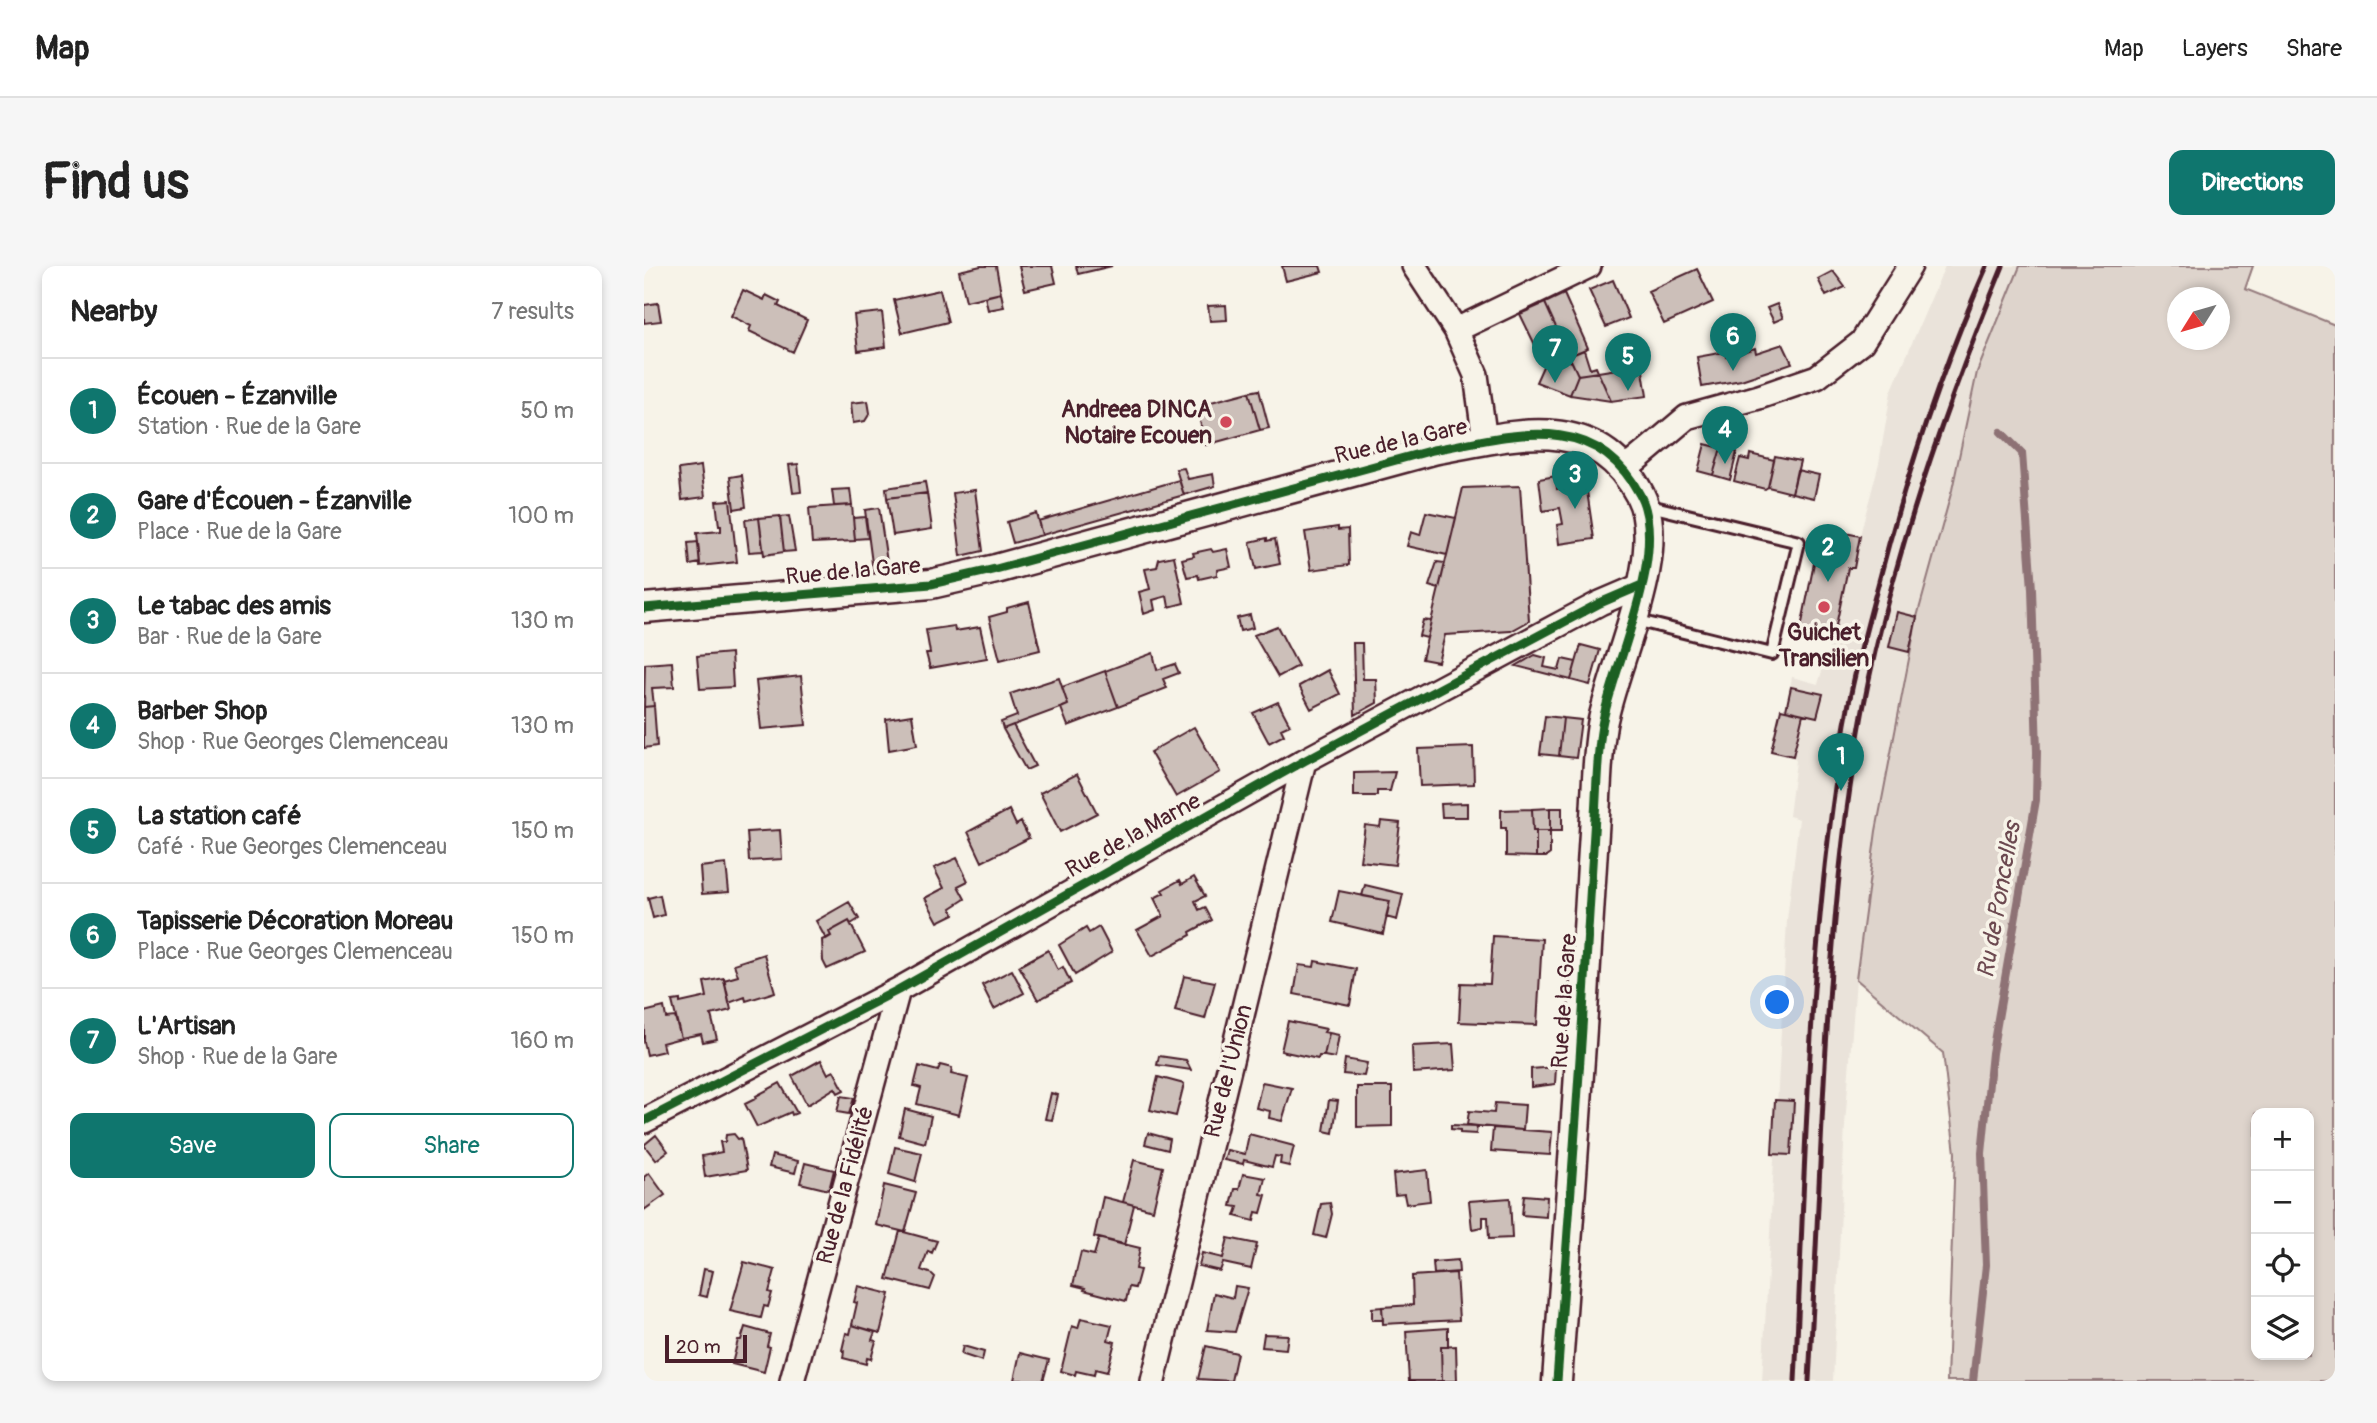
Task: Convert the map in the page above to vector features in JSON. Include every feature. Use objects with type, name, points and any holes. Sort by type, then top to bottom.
[{"type":"street","points":[[1414,266],[1456,330],[1476,375],[1485,441]]},
{"type":"street","points":[[1456,330],[1589,266]]},
{"type":"street","points":[[1623,471],[1687,417],[1759,397],[1816,377],[1862,342],[1910,266]]},
{"type":"street","name":"Rue de la Gare","points":[[644,608],[932,584],[1433,450],[1485,441],[1560,434],[1594,446],[1611,458],[1639,493],[1644,504],[1649,520],[1649,544],[1642,585],[1602,725],[1599,751],[1557,1381]]},
{"type":"street","name":"Rue de la Marne","points":[[644,1121],[898,990],[1304,761],[1600,603],[1642,585]]},
{"type":"street","name":"Rue de l'Union","points":[[1153,1381],[1304,761]]},
{"type":"street","name":"Rue de la Fidélité","points":[[792,1381],[898,990]]},
{"type":"lane","points":[[1632,619],[1772,654],[1799,542],[1644,504]]},
{"type":"shaded area","points":[[1945,266],[2020,266],[1977,372],[1952,490],[1909,652],[1876,831],[1856,979],[1845,1125],[1833,1381],[1762,1381],[1787,920],[1799,819],[1789,816],[1796,761],[1793,756],[1771,751],[1781,709],[1786,710],[1792,677],[1818,684],[1832,640],[1805,603],[1821,528],[1860,535],[1879,463],[1891,392]]},
{"type":"shaded area","points":[[2020,266],[2253,266],[2245,289],[2335,325],[2335,1381],[1947,1381],[1955,1153],[1943,1053],[1856,979],[1876,831],[1917,617],[1952,490],[1977,372]]},
{"type":"building","points":[[996,266],[1001,293],[966,301],[959,271]]},
{"type":"building","points":[[1019,266],[1052,266],[1056,283],[1025,290]]},
{"type":"building","points":[[1076,266],[1112,266],[1078,274]]},
{"type":"building","points":[[1282,266],[1320,266],[1322,272],[1286,281]]},
{"type":"building","points":[[1697,269],[1713,302],[1664,324],[1648,291]]},
{"type":"building","points":[[1833,271],[1845,287],[1826,296],[1818,279]]},
{"type":"building","points":[[1613,280],[1629,318],[1606,327],[1589,290]]},
{"type":"building","points":[[743,290],[764,300],[766,295],[780,302],[778,306],[807,320],[793,352],[749,331],[751,326],[731,316]]},
{"type":"building","points":[[940,290],[948,322],[902,333],[894,300]]},
{"type":"building","points":[[1001,293],[1004,307],[988,310],[985,297]]},
{"type":"building","points":[[1564,294],[1588,348],[1569,356],[1545,303]]},
{"type":"building","points":[[658,303],[661,321],[644,323],[644,305]]},
{"type":"building","points":[[1545,303],[1572,362],[1549,353],[1546,346],[1537,349],[1520,314]]},
{"type":"building","points":[[1777,304],[1783,318],[1774,322],[1767,308]]},
{"type":"building","points":[[1226,305],[1227,320],[1210,321],[1208,306]]},
{"type":"building","points":[[882,312],[886,347],[858,351],[854,315]]},
{"type":"building","points":[[1783,344],[1792,363],[1741,380],[1702,387],[1697,357],[1725,352],[1726,357],[1755,348],[1756,353]]},
{"type":"building","points":[[1584,350],[1590,369],[1596,367],[1598,372],[1578,375],[1569,356]]},
{"type":"building","points":[[1549,353],[1572,362],[1578,375],[1570,395],[1536,382]]},
{"type":"building","points":[[1642,365],[1647,396],[1611,401],[1598,372]]},
{"type":"building","points":[[1598,372],[1611,401],[1570,395],[1578,375]]},
{"type":"building","points":[[1259,390],[1269,428],[1260,430],[1249,392]]},
{"type":"building","points":[[1249,392],[1260,430],[1206,445],[1196,406]]},
{"type":"building","points":[[868,401],[870,413],[865,421],[853,423],[851,403]]},
{"type":"building","points":[[1705,444],[1721,448],[1713,475],[1698,471]]},
{"type":"building","points":[[1721,448],[1737,452],[1730,480],[1713,475]]},
{"type":"building","points":[[1750,454],[1774,460],[1768,487],[1765,489],[1734,481],[1740,458],[1749,460]]},
{"type":"building","points":[[1775,456],[1800,461],[1792,493],[1768,487]]},
{"type":"building","points":[[798,464],[801,492],[793,493],[789,465]]},
{"type":"building","points":[[701,466],[705,497],[682,500],[679,469]]},
{"type":"building","points":[[1184,468],[1188,479],[1213,474],[1215,486],[1184,495],[1176,469]]},
{"type":"building","points":[[1797,470],[1819,475],[1814,498],[1792,493]]},
{"type":"building","points":[[742,475],[746,507],[734,509],[730,477]]},
{"type":"building","points":[[1556,476],[1557,489],[1586,484],[1594,539],[1559,544],[1557,525],[1563,524],[1560,508],[1543,511],[1539,479]]},
{"type":"building","points":[[1179,480],[1184,495],[1042,535],[1038,521]]},
{"type":"building","points":[[925,482],[927,493],[887,498],[886,488]]},
{"type":"building","points":[[1520,486],[1529,621],[1511,631],[1445,635],[1438,662],[1422,659],[1463,488]]},
{"type":"building","points":[[850,489],[852,505],[834,506],[832,490]]},
{"type":"building","points":[[975,490],[983,551],[961,556],[953,493]]},
{"type":"building","points":[[927,493],[932,529],[893,535],[887,498]]},
{"type":"building","points":[[730,500],[737,562],[700,566],[697,533],[721,531],[716,501]]},
{"type":"building","points":[[852,505],[855,541],[812,543],[809,508]]},
{"type":"building","points":[[879,508],[888,569],[873,571],[865,510]]},
{"type":"building","points":[[1426,512],[1456,518],[1447,555],[1407,546],[1411,532],[1420,535]]},
{"type":"building","points":[[1036,513],[1042,535],[1013,543],[1007,522]]},
{"type":"building","points":[[780,516],[784,552],[764,555],[759,518]]},
{"type":"building","points":[[789,516],[795,551],[784,552],[780,517]]},
{"type":"building","points":[[865,517],[868,538],[855,539],[853,518]]},
{"type":"building","points":[[759,518],[763,551],[749,552],[745,520]]},
{"type":"building","points":[[1338,527],[1338,530],[1348,529],[1349,565],[1311,570],[1305,532]]},
{"type":"building","points":[[1821,528],[1860,536],[1854,568],[1848,568],[1833,640],[1800,633]]},
{"type":"building","points":[[1267,538],[1267,541],[1275,539],[1280,564],[1256,569],[1250,542]]},
{"type":"building","points":[[698,542],[700,563],[690,565],[688,543]]},
{"type":"building","points":[[1211,549],[1213,552],[1227,549],[1231,567],[1217,570],[1217,575],[1199,579],[1198,575],[1187,577],[1182,559]]},
{"type":"building","points":[[1174,556],[1184,603],[1169,607],[1167,596],[1153,600],[1155,610],[1144,614],[1139,592],[1150,589],[1145,569],[1157,567],[1159,559]]},
{"type":"building","points":[[1437,562],[1445,563],[1439,589],[1429,586]]},
{"type":"building","points":[[1029,602],[1040,650],[1000,660],[989,617],[1007,612],[1007,608]]},
{"type":"building","points":[[1897,612],[1917,617],[1909,652],[1889,647]]},
{"type":"building","points":[[1250,615],[1253,628],[1240,631],[1237,618]]},
{"type":"building","points":[[1423,620],[1431,621],[1427,638],[1419,636]]},
{"type":"building","points":[[954,626],[955,631],[980,627],[987,658],[930,668],[926,653],[930,653],[926,630]]},
{"type":"building","points":[[1277,626],[1298,666],[1278,677],[1254,635]]},
{"type":"building","points":[[1353,643],[1362,643],[1363,679],[1376,679],[1377,703],[1355,715]]},
{"type":"building","points":[[1581,645],[1600,650],[1590,685],[1571,680]]},
{"type":"building","points":[[731,653],[733,687],[700,689],[697,656]]},
{"type":"building","points":[[1153,653],[1157,670],[1175,664],[1179,673],[1163,679],[1167,688],[1118,707],[1105,671]]},
{"type":"building","points":[[1535,655],[1546,658],[1544,667],[1559,670],[1562,659],[1576,662],[1571,680],[1516,666]]},
{"type":"building","points":[[672,662],[674,687],[652,688],[654,706],[644,707],[645,664]]},
{"type":"building","points":[[1328,670],[1340,694],[1311,709],[1299,686]]},
{"type":"building","points":[[1105,671],[1118,707],[1068,726],[1061,708],[1068,705],[1062,687]]},
{"type":"building","points":[[801,676],[806,725],[761,729],[756,681]]},
{"type":"building","points":[[1059,678],[1068,705],[1003,729],[1001,722],[1017,716],[1010,694]]},
{"type":"building","points":[[1791,687],[1823,694],[1817,717],[1786,710]]},
{"type":"building","points":[[1278,702],[1290,725],[1281,729],[1284,735],[1269,743],[1253,713]]},
{"type":"building","points":[[654,706],[657,746],[644,748],[644,707]]},
{"type":"building","points":[[1781,709],[1803,714],[1793,756],[1771,751]]},
{"type":"building","points":[[912,715],[917,745],[889,750],[886,719]]},
{"type":"building","points":[[1545,716],[1563,718],[1559,756],[1540,754]]},
{"type":"building","points":[[1563,718],[1581,720],[1576,758],[1559,756]]},
{"type":"building","points":[[1013,725],[1035,766],[1026,770],[1003,729]]},
{"type":"building","points":[[1194,727],[1220,772],[1176,797],[1150,752]]},
{"type":"building","points":[[1473,747],[1474,784],[1420,786],[1418,749]]},
{"type":"building","points":[[1395,772],[1390,791],[1377,791],[1377,796],[1354,796],[1354,773]]},
{"type":"building","points":[[1077,774],[1097,813],[1060,832],[1040,793]]},
{"type":"building","points":[[1467,803],[1467,817],[1442,817],[1441,804]]},
{"type":"building","points":[[1550,808],[1562,808],[1562,831],[1550,831]]},
{"type":"building","points":[[1550,808],[1550,831],[1533,831],[1532,809]]},
{"type":"building","points":[[1532,809],[1533,831],[1536,831],[1536,857],[1506,856],[1506,828],[1501,828],[1501,810]]},
{"type":"building","points":[[1009,810],[1016,825],[1021,822],[1029,838],[982,862],[968,832]]},
{"type":"building","points":[[1381,821],[1400,823],[1395,865],[1360,861],[1365,825],[1380,827]]},
{"type":"building","points":[[780,830],[782,859],[749,861],[747,832]]},
{"type":"building","points":[[1536,831],[1550,831],[1550,854],[1546,857],[1536,857]]},
{"type":"building","points":[[957,858],[968,881],[958,886],[965,899],[951,908],[954,914],[938,922],[925,898],[944,888],[934,868]]},
{"type":"building","points":[[726,864],[729,892],[702,894],[700,867]]},
{"type":"building","points":[[1194,877],[1205,896],[1195,901],[1199,910],[1205,907],[1212,920],[1152,956],[1137,930],[1163,916],[1154,898],[1180,880],[1182,884]]},
{"type":"building","points":[[1365,885],[1403,894],[1397,920],[1386,917],[1390,901],[1362,896]]},
{"type":"building","points":[[1339,891],[1390,901],[1383,934],[1332,922]]},
{"type":"building","points":[[660,895],[664,915],[653,918],[648,898]]},
{"type":"building","points":[[849,902],[859,919],[851,924],[849,921],[829,932],[831,936],[826,939],[816,921]]},
{"type":"building","points":[[849,921],[865,952],[827,969],[823,961],[822,940],[831,936],[829,932]]},
{"type":"building","points":[[1099,927],[1112,952],[1075,975],[1059,945],[1086,928],[1089,933]]},
{"type":"building","points":[[1493,936],[1542,939],[1537,1025],[1459,1022],[1461,983],[1490,984]]},
{"type":"building","points":[[1048,950],[1058,970],[1063,967],[1071,983],[1038,1000],[1019,966]]},
{"type":"building","points":[[764,954],[775,992],[746,1001],[745,997],[729,1003],[724,980],[738,976],[734,964]]},
{"type":"building","points":[[1315,961],[1356,969],[1350,1005],[1294,994],[1299,965],[1314,967]]},
{"type":"building","points":[[1012,970],[1024,993],[994,1009],[982,985]]},
{"type":"building","points":[[1184,976],[1215,982],[1205,1019],[1175,1011]]},
{"type":"building","points":[[724,978],[731,1010],[711,1015],[717,1039],[703,1042],[701,1034],[681,1038],[672,1001],[680,1000],[680,1003],[707,997],[704,982]]},
{"type":"building","points":[[664,1007],[666,1018],[675,1017],[681,1038],[662,1043],[664,1051],[647,1055],[644,1012]]},
{"type":"building","points":[[1288,1021],[1326,1029],[1324,1032],[1329,1033],[1324,1056],[1319,1056],[1318,1059],[1281,1051]]},
{"type":"building","points":[[1329,1033],[1339,1035],[1335,1058],[1324,1056]]},
{"type":"building","points":[[1453,1044],[1455,1070],[1413,1073],[1412,1046]]},
{"type":"building","points":[[1159,1056],[1186,1060],[1191,1070],[1157,1065]]},
{"type":"building","points":[[1345,1059],[1367,1063],[1364,1076],[1343,1074]]},
{"type":"building","points":[[821,1060],[828,1074],[834,1071],[844,1090],[838,1093],[835,1088],[807,1105],[792,1076]]},
{"type":"building","points":[[940,1065],[952,1068],[951,1074],[968,1078],[959,1115],[917,1104],[921,1088],[914,1086],[919,1066],[938,1071]]},
{"type":"building","points":[[1556,1067],[1555,1084],[1531,1087],[1531,1069]]},
{"type":"building","points":[[1158,1077],[1184,1084],[1176,1116],[1150,1110]]},
{"type":"building","points":[[1262,1082],[1292,1088],[1282,1121],[1269,1118],[1270,1111],[1256,1108]]},
{"type":"building","points":[[780,1083],[797,1113],[792,1115],[791,1112],[757,1127],[745,1104]]},
{"type":"building","points":[[1357,1087],[1392,1087],[1392,1126],[1357,1127]]},
{"type":"building","points":[[1051,1093],[1058,1095],[1052,1120],[1045,1119]]},
{"type":"building","points":[[841,1096],[854,1098],[849,1114],[837,1112]]},
{"type":"building","points":[[1329,1100],[1338,1101],[1333,1133],[1324,1131]]},
{"type":"building","points":[[1775,1100],[1794,1101],[1791,1155],[1772,1154]]},
{"type":"building","points":[[1495,1103],[1525,1105],[1523,1130],[1467,1125],[1469,1111],[1494,1113]]},
{"type":"building","points":[[905,1109],[931,1116],[925,1143],[899,1136]]},
{"type":"building","points":[[1451,1125],[1477,1126],[1476,1134],[1460,1133],[1460,1130],[1451,1129]]},
{"type":"building","points":[[1493,1128],[1552,1132],[1550,1155],[1491,1151]]},
{"type":"building","points":[[1148,1133],[1170,1139],[1168,1150],[1145,1144]]},
{"type":"building","points":[[734,1134],[738,1139],[741,1138],[747,1170],[705,1177],[702,1156],[722,1152],[720,1142],[725,1142],[726,1135]]},
{"type":"building","points":[[1249,1134],[1294,1146],[1289,1166],[1280,1164],[1281,1157],[1275,1156],[1272,1167],[1244,1160],[1243,1164],[1224,1160],[1227,1150],[1245,1154]]},
{"type":"building","points":[[656,1135],[668,1151],[656,1160],[644,1145]]},
{"type":"building","points":[[895,1147],[922,1153],[915,1182],[889,1174]]},
{"type":"building","points":[[772,1155],[798,1161],[795,1173],[769,1167]]},
{"type":"building","points":[[1134,1160],[1163,1167],[1153,1210],[1123,1202]]},
{"type":"building","points":[[805,1163],[834,1170],[829,1190],[800,1183]]},
{"type":"building","points":[[1427,1170],[1430,1201],[1406,1204],[1404,1194],[1395,1195],[1393,1174]]},
{"type":"building","points":[[649,1173],[665,1195],[644,1210],[644,1177]]},
{"type":"building","points":[[1243,1174],[1265,1178],[1261,1194],[1266,1195],[1261,1213],[1256,1212],[1254,1221],[1235,1216],[1238,1207],[1231,1206],[1235,1189],[1239,1189]]},
{"type":"building","points":[[884,1185],[916,1193],[905,1232],[876,1225]]},
{"type":"building","points":[[1524,1195],[1547,1197],[1546,1217],[1522,1215]]},
{"type":"building","points":[[1103,1197],[1134,1205],[1124,1245],[1094,1237]]},
{"type":"building","points":[[1510,1198],[1512,1238],[1489,1239],[1488,1217],[1483,1217],[1483,1227],[1472,1229],[1469,1201]]},
{"type":"building","points":[[1330,1203],[1332,1214],[1326,1238],[1314,1235],[1321,1204]]},
{"type":"building","points":[[900,1231],[937,1241],[932,1253],[928,1251],[921,1270],[935,1277],[930,1290],[887,1279]]},
{"type":"building","points":[[1099,1238],[1140,1248],[1136,1269],[1140,1270],[1135,1288],[1129,1287],[1126,1301],[1073,1285],[1081,1252],[1094,1255]]},
{"type":"building","points":[[1228,1238],[1257,1244],[1251,1269],[1223,1263],[1220,1271],[1199,1266],[1202,1253],[1223,1258]]},
{"type":"building","points":[[1458,1260],[1459,1272],[1434,1274],[1433,1262]]},
{"type":"building","points":[[744,1262],[775,1270],[768,1307],[764,1306],[761,1318],[730,1311]]},
{"type":"building","points":[[704,1269],[713,1271],[707,1297],[699,1295]]},
{"type":"building","points":[[1456,1273],[1459,1320],[1383,1324],[1382,1307],[1413,1305],[1412,1276]]},
{"type":"building","points":[[858,1286],[890,1294],[880,1333],[852,1325]]},
{"type":"building","points":[[1235,1286],[1248,1288],[1235,1332],[1207,1330],[1214,1293],[1233,1298]]},
{"type":"building","points":[[1382,1307],[1383,1320],[1372,1320],[1372,1308]]},
{"type":"building","points":[[1081,1318],[1112,1325],[1108,1340],[1115,1342],[1107,1372],[1095,1369],[1094,1375],[1076,1371],[1075,1375],[1061,1371],[1072,1326],[1078,1328]]},
{"type":"building","points":[[852,1325],[875,1332],[872,1340],[876,1341],[871,1359],[867,1358],[866,1364],[843,1358],[846,1333],[850,1334]]},
{"type":"building","points":[[745,1327],[770,1334],[764,1372],[732,1364],[738,1340],[741,1340]]},
{"type":"building","points":[[1448,1328],[1448,1347],[1441,1347],[1442,1381],[1409,1381],[1406,1331]]},
{"type":"building","points":[[1264,1334],[1288,1335],[1286,1349],[1262,1347]]},
{"type":"building","points":[[963,1346],[984,1352],[982,1361],[961,1354]]},
{"type":"building","points":[[1206,1346],[1237,1353],[1231,1381],[1198,1379]]},
{"type":"building","points":[[1456,1346],[1457,1381],[1442,1381],[1441,1347]]},
{"type":"building","points":[[1020,1353],[1049,1360],[1043,1381],[1014,1380]]},
{"type":"waterway","name":"Ru de Poncelles","points":[[1973,1381],[1986,1265],[1982,1153],[1992,1053],[2036,800],[2032,589],[2022,453],[2001,432]]},
{"type":"railway","points":[[1795,1381],[1805,1141],[1821,900],[1845,722],[1889,544],[1913,463],[1954,344],[1987,266]]},
{"type":"railway","points":[[1809,1381],[1834,931],[1846,819],[1863,707],[1887,602],[1915,505],[1965,361],[2003,266]]},
{"type":"cycle path","points":[[644,608],[931,584],[996,569],[1433,450],[1492,439],[1548,435],[1575,439],[1600,449],[1621,468],[1640,495],[1647,519],[1648,547],[1644,577],[1608,700],[1599,748],[1580,1067],[1557,1381]]},
{"type":"cycle path","points":[[644,1121],[898,990],[1304,761],[1600,603],[1642,585]]},
{"type":"place","name":"Tapisserie Décoration Moreau","points":[[1733,371]]},
{"type":"place","name":"L'Artisan","points":[[1555,383]]},
{"type":"place","name":"La station café","points":[[1628,391]]},
{"type":"place","name":"Andreea DINCA Notaire Ecouen","points":[[1226,422]]},
{"type":"place","name":"Barber Shop","points":[[1725,464]]},
{"type":"place","name":"Le tabac des amis","points":[[1575,509]]},
{"type":"place","name":"Gare d'Écouen - Ézanville","points":[[1828,582]]},
{"type":"place","name":"Guichet Transilien","points":[[1824,607]]},
{"type":"place","name":"Écouen - Ézanville","points":[[1841,791]]}]
